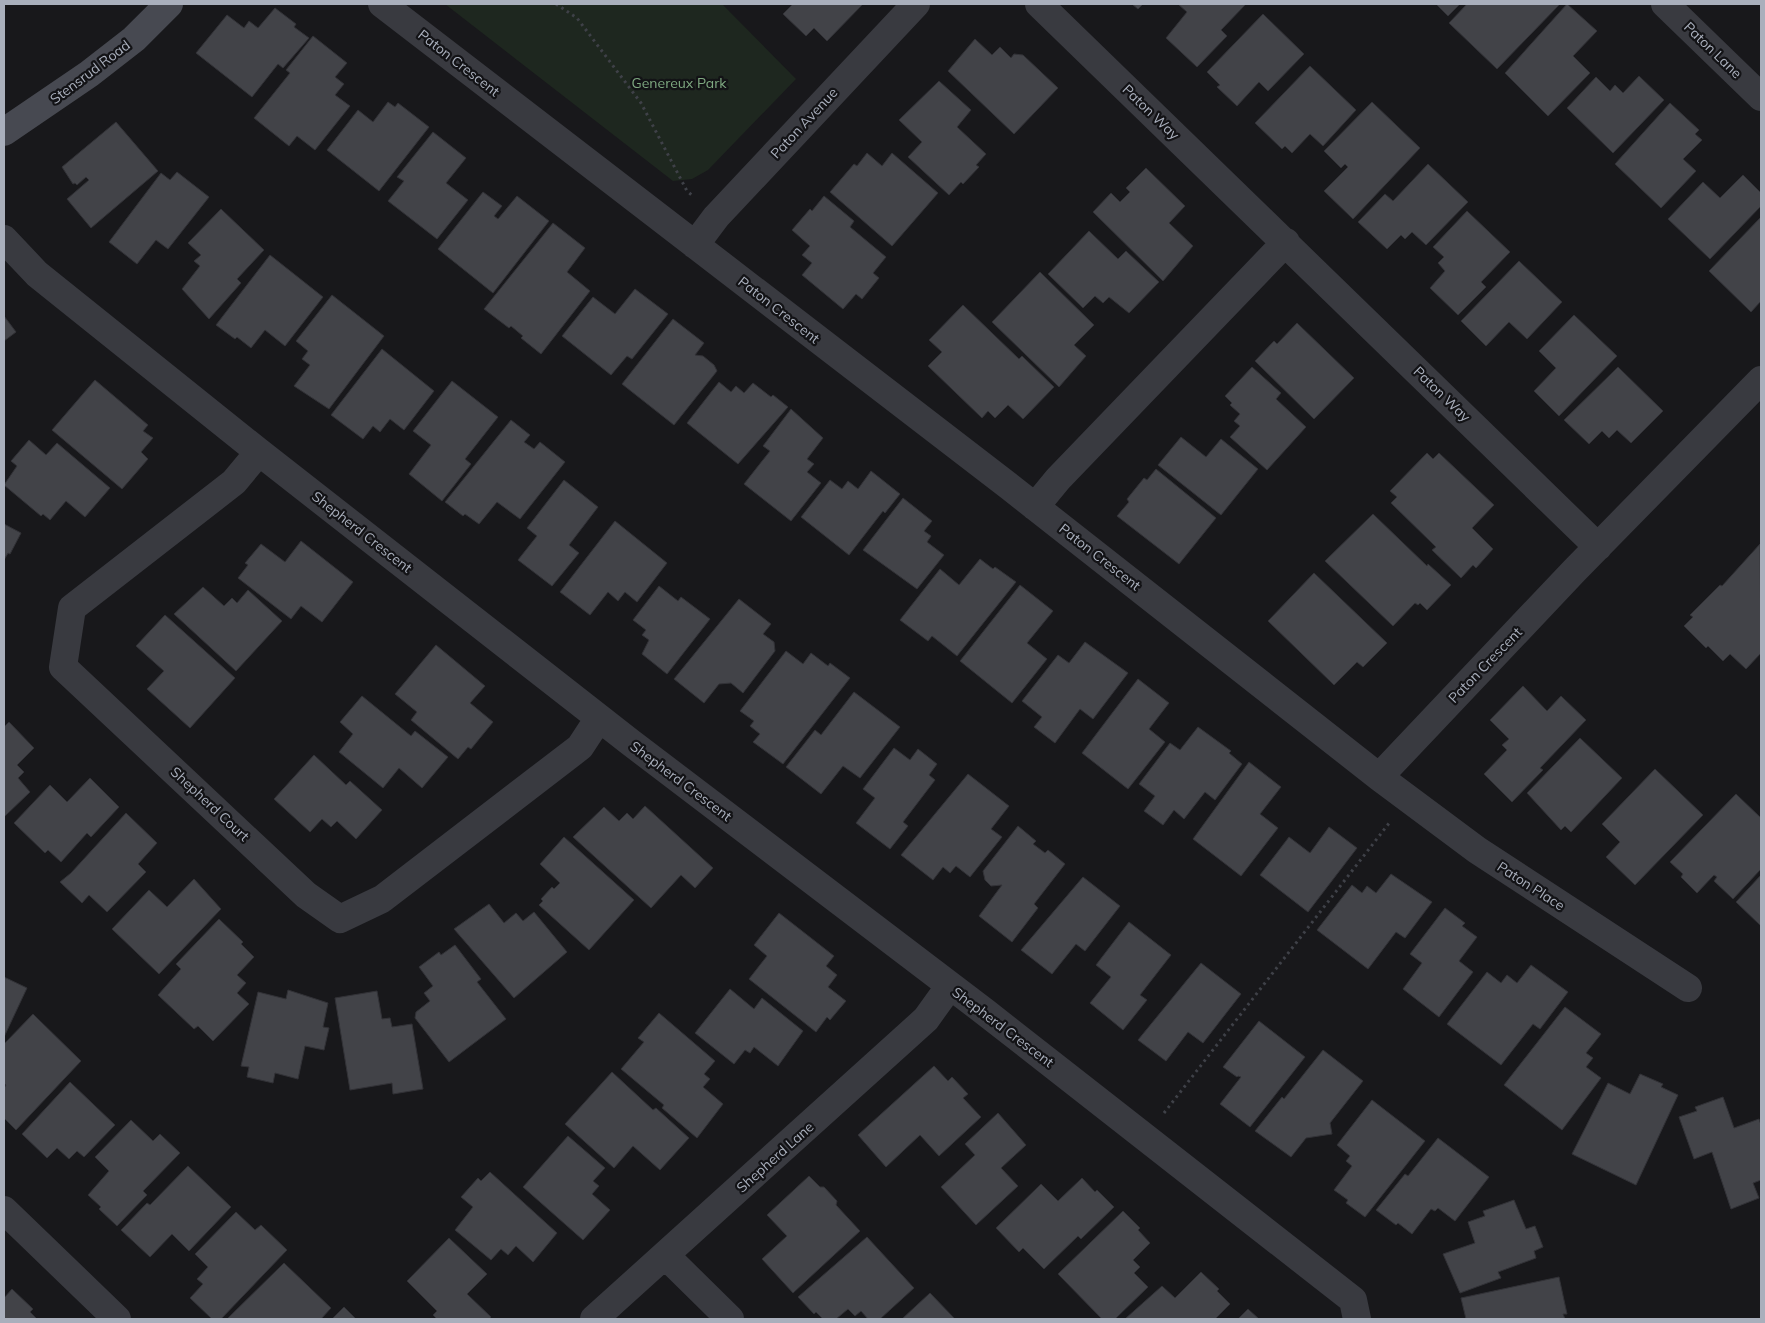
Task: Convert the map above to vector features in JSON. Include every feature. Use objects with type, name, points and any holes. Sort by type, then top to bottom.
[{"type":"street","name":"Stensrud Road","points":[[4,132],[89,74],[134,39],[169,4]]},
{"type":"street","name":"Paton Crescent","points":[[382,4],[1035,507],[1379,777],[1598,547],[1761,380]]},
{"type":"street","name":"Paton Avenue","points":[[695,245],[716,216],[916,4]]},
{"type":"street","name":"Paton Way","points":[[1038,4],[1286,242],[1598,547]]},
{"type":"street","name":"Paton Lane","points":[[1665,4],[1761,97]]},
{"type":"street","name":"Shepherd Crescent","points":[[4,239],[38,274],[259,452],[599,718],[992,1018],[1353,1300],[1357,1319]]},
{"type":"street","points":[[1035,507],[1058,479],[1286,242]]},
{"type":"street","name":"Shepherd Court","points":[[259,452],[234,482],[72,608],[64,667],[306,895],[340,919],[382,899],[580,747],[599,718]]},
{"type":"street","name":"Paton Place","points":[[1379,777],[1477,850],[1688,988]]},
{"type":"street","name":"Shepherd Lane","points":[[594,1319],[926,1020],[949,987]]},
{"type":"street","points":[[4,1210],[117,1319]]},
{"type":"street","points":[[666,1256],[730,1319]]},
{"type":"path","points":[[556,4],[576,18],[641,103],[687,191],[716,216]]},
{"type":"path","points":[[1161,1117],[1408,800]]},
{"type":"green space","name":"Genereux Park","points":[[445,4],[722,4],[796,79],[708,170],[692,179],[673,181]]},
{"type":"building","points":[[793,4],[863,4],[827,41],[814,28],[806,36],[783,14]]},
{"type":"building","points":[[1132,4],[1143,4],[1138,9]]},
{"type":"building","points":[[1178,4],[1246,4],[1221,30],[1227,36],[1197,67],[1166,38],[1187,12]]},
{"type":"building","points":[[1436,4],[1460,4],[1448,16]]},
{"type":"building","points":[[1467,4],[1560,4],[1497,69],[1449,23]]},
{"type":"building","points":[[1567,4],[1597,31],[1573,56],[1590,73],[1548,116],[1505,73]]},
{"type":"building","points":[[275,8],[296,24],[294,27],[309,38],[283,68],[278,64],[252,97],[196,53],[227,15],[244,28],[249,21],[258,28]]},
{"type":"building","points":[[1263,14],[1304,54],[1268,91],[1259,82],[1237,106],[1217,87],[1220,85],[1207,72]]},
{"type":"building","points":[[313,36],[347,63],[335,77],[344,84],[335,95],[350,106],[315,150],[297,136],[289,146],[254,118],[290,73],[286,70]]},
{"type":"building","points":[[975,39],[992,55],[1000,47],[1011,58],[1014,54],[1023,55],[1058,88],[1014,134],[948,71]]},
{"type":"building","points":[[1310,66],[1356,110],[1323,146],[1310,134],[1292,153],[1285,146],[1282,149],[1255,123]]},
{"type":"building","points":[[1639,76],[1664,100],[1613,153],[1567,108],[1596,77],[1610,91],[1615,85],[1623,93]]},
{"type":"building","points":[[939,81],[971,110],[957,127],[986,154],[976,165],[979,167],[963,184],[961,182],[949,195],[908,157],[922,142],[899,120]]},
{"type":"building","points":[[388,102],[395,107],[398,103],[429,127],[379,191],[327,150],[358,110],[373,122]]},
{"type":"building","points":[[1372,102],[1420,148],[1353,219],[1324,191],[1348,167],[1345,164],[1341,168],[1324,151]]},
{"type":"building","points":[[1670,103],[1699,130],[1695,134],[1702,140],[1683,159],[1696,171],[1661,208],[1615,164]]},
{"type":"building","points":[[116,122],[158,171],[91,228],[67,199],[89,180],[86,177],[77,185],[73,184],[62,167]]},
{"type":"building","points":[[433,132],[466,158],[446,183],[468,200],[437,239],[388,201],[404,181],[397,177]]},
{"type":"building","points":[[867,153],[882,166],[892,153],[938,193],[892,246],[830,192],[854,164],[857,166]]},
{"type":"building","points":[[1428,164],[1468,202],[1426,245],[1412,232],[1405,239],[1401,235],[1387,249],[1358,222],[1385,194],[1393,201]]},
{"type":"building","points":[[1146,168],[1185,206],[1169,223],[1193,246],[1163,281],[1093,212],[1111,193],[1120,202],[1130,192],[1126,188]]},
{"type":"building","points":[[177,172],[209,197],[168,249],[156,240],[137,264],[109,242],[161,173],[170,180]]},
{"type":"building","points":[[1743,175],[1761,193],[1761,206],[1710,259],[1668,219],[1703,182],[1720,198]]},
{"type":"building","points":[[483,192],[502,206],[494,216],[498,219],[517,196],[549,221],[493,293],[438,249]]},
{"type":"building","points":[[824,196],[854,221],[850,227],[886,257],[873,273],[879,278],[862,299],[856,294],[843,309],[802,275],[812,263],[802,255],[810,246],[792,230],[810,209],[812,211]]},
{"type":"building","points":[[221,209],[264,250],[237,279],[241,283],[209,319],[182,289],[200,266],[194,261],[201,255],[188,243]]},
{"type":"building","points":[[1467,211],[1510,252],[1481,282],[1486,287],[1458,315],[1430,288],[1445,271],[1438,263],[1444,257],[1433,247]]},
{"type":"building","points":[[1761,217],[1761,301],[1751,312],[1709,271]]},
{"type":"building","points":[[553,223],[585,248],[567,272],[590,291],[541,354],[521,338],[523,336],[511,326],[509,328],[484,309]]},
{"type":"building","points":[[1089,231],[1118,259],[1126,251],[1159,282],[1129,313],[1109,297],[1103,303],[1095,296],[1083,308],[1048,274]]},
{"type":"building","points":[[270,255],[323,297],[285,346],[265,330],[251,348],[237,337],[235,339],[216,325]]},
{"type":"building","points":[[1519,261],[1562,302],[1527,339],[1509,322],[1486,346],[1461,321]]},
{"type":"building","points":[[1040,272],[1094,325],[1074,345],[1086,356],[1059,387],[992,322]]},
{"type":"building","points":[[635,289],[668,314],[632,359],[627,356],[611,375],[562,336],[593,297],[615,314]]},
{"type":"building","points":[[332,295],[384,336],[329,409],[294,386],[310,365],[302,359],[308,351],[296,341]]},
{"type":"building","points":[[963,305],[1019,359],[1022,356],[1054,387],[1023,419],[1008,405],[995,418],[988,411],[982,418],[928,366],[942,352],[929,340]]},
{"type":"building","points":[[1574,315],[1617,356],[1559,416],[1534,391],[1556,368],[1539,351]]},
{"type":"building","points":[[4,316],[16,332],[4,341]]},
{"type":"building","points":[[673,319],[704,343],[695,355],[703,356],[714,365],[717,371],[674,425],[622,384]]},
{"type":"building","points":[[1297,323],[1354,378],[1314,419],[1255,361],[1274,341],[1277,344]]},
{"type":"building","points":[[382,349],[434,391],[404,430],[390,419],[380,432],[373,426],[363,439],[331,415]]},
{"type":"building","points":[[1252,367],[1281,393],[1276,399],[1306,427],[1267,470],[1230,437],[1240,426],[1234,421],[1240,414],[1230,405],[1232,403],[1225,396]]},
{"type":"building","points":[[1618,367],[1663,411],[1631,443],[1617,430],[1609,438],[1602,431],[1589,444],[1564,420]]},
{"type":"building","points":[[95,380],[148,425],[143,431],[153,438],[141,452],[148,459],[122,489],[52,430]]},
{"type":"building","points":[[452,381],[498,417],[465,459],[471,464],[442,501],[409,474],[431,445],[413,431]]},
{"type":"building","points":[[719,382],[731,392],[736,386],[744,393],[753,383],[788,407],[738,464],[687,423]]},
{"type":"building","points":[[791,409],[823,438],[807,459],[814,464],[807,472],[821,483],[791,521],[744,484],[770,451],[763,446]]},
{"type":"building","points":[[511,420],[530,435],[524,442],[534,449],[540,442],[565,462],[520,519],[497,502],[479,524],[465,514],[463,516],[445,502]]},
{"type":"building","points":[[1181,437],[1206,457],[1221,439],[1258,469],[1221,515],[1158,465]]},
{"type":"building","points":[[29,440],[46,455],[57,443],[110,488],[85,517],[66,501],[50,520],[43,514],[41,516],[4,485],[17,466],[11,461]]},
{"type":"building","points":[[1427,453],[1433,459],[1439,453],[1494,505],[1472,528],[1493,549],[1476,568],[1473,565],[1461,578],[1432,550],[1436,547],[1391,503],[1397,497],[1390,491]]},
{"type":"building","points":[[1156,469],[1216,518],[1179,564],[1117,516],[1129,502],[1127,499],[1144,478],[1147,480]]},
{"type":"building","points":[[871,471],[900,494],[885,513],[883,511],[849,555],[801,517],[830,480],[842,489],[848,481],[858,489]]},
{"type":"building","points":[[564,480],[598,507],[569,545],[579,553],[552,586],[518,560],[537,536],[527,528]]},
{"type":"building","points":[[903,498],[932,521],[924,531],[931,536],[927,542],[944,555],[917,589],[863,550]]},
{"type":"building","points":[[1373,514],[1427,566],[1428,564],[1451,585],[1427,610],[1420,603],[1418,605],[1415,603],[1393,626],[1325,561]]},
{"type":"building","points":[[615,521],[667,563],[637,602],[625,592],[618,601],[608,592],[590,615],[560,592]]},
{"type":"building","points":[[4,524],[21,533],[10,554],[8,553],[4,560]]},
{"type":"building","points":[[301,541],[353,582],[322,622],[301,606],[291,619],[238,578],[248,565],[245,563],[261,544],[285,562]]},
{"type":"building","points":[[1760,544],[1761,653],[1746,669],[1730,654],[1723,661],[1708,646],[1706,648],[1684,626],[1693,617],[1690,615],[1720,585],[1722,586]]},
{"type":"building","points":[[980,559],[1016,582],[957,656],[932,636],[928,641],[900,620],[940,569],[959,585]]},
{"type":"building","points":[[1314,573],[1387,643],[1363,667],[1357,662],[1334,685],[1268,621]]},
{"type":"building","points":[[1020,585],[1053,611],[1027,643],[1047,659],[1012,703],[960,661]]},
{"type":"building","points":[[659,586],[678,601],[681,597],[710,619],[667,674],[642,654],[649,640],[642,635],[646,630],[633,620]]},
{"type":"building","points":[[203,587],[224,606],[232,598],[237,603],[248,590],[282,621],[236,671],[174,614]]},
{"type":"building","points":[[739,599],[771,624],[763,634],[774,642],[775,651],[743,693],[731,683],[719,684],[704,703],[674,679]]},
{"type":"building","points":[[165,615],[235,678],[190,728],[147,689],[164,671],[136,646]]},
{"type":"building","points":[[1085,642],[1128,673],[1093,719],[1080,709],[1055,743],[1034,727],[1042,717],[1022,701],[1058,655],[1069,663]]},
{"type":"building","points":[[436,645],[485,686],[470,703],[493,722],[471,749],[468,747],[458,759],[411,720],[417,712],[395,694]]},
{"type":"building","points":[[786,651],[803,664],[811,653],[828,666],[830,663],[850,678],[783,764],[753,742],[760,734],[750,726],[754,721],[740,711]]},
{"type":"building","points":[[1138,679],[1169,703],[1149,729],[1165,742],[1128,789],[1082,753]]},
{"type":"building","points":[[1523,686],[1547,711],[1561,696],[1586,720],[1540,768],[1543,770],[1512,802],[1484,774],[1507,750],[1502,745],[1509,739],[1490,720]]},
{"type":"building","points":[[854,692],[900,727],[860,778],[843,766],[821,794],[786,767],[815,730],[821,735]]},
{"type":"building","points":[[362,696],[411,736],[415,731],[448,757],[422,788],[399,768],[383,788],[339,752],[353,734],[340,722]]},
{"type":"building","points":[[9,722],[34,748],[17,765],[24,772],[18,778],[30,792],[4,817],[4,727]]},
{"type":"building","points":[[1198,727],[1231,751],[1229,753],[1242,764],[1215,800],[1205,792],[1184,819],[1174,810],[1163,825],[1144,811],[1155,796],[1139,784],[1170,743],[1180,750]]},
{"type":"building","points":[[1580,738],[1622,778],[1571,832],[1565,826],[1561,830],[1527,793]]},
{"type":"building","points":[[894,748],[910,760],[918,749],[937,764],[929,775],[935,780],[903,822],[908,826],[890,849],[856,823],[875,798],[863,789]]},
{"type":"building","points":[[314,755],[346,785],[350,781],[382,810],[356,839],[337,821],[331,827],[322,819],[310,832],[274,799]]},
{"type":"building","points":[[1249,762],[1281,787],[1260,814],[1278,828],[1241,876],[1193,839]]},
{"type":"building","points":[[1655,769],[1703,815],[1635,885],[1606,857],[1620,842],[1602,824]]},
{"type":"building","points":[[968,774],[1009,806],[991,829],[1002,837],[970,877],[956,866],[950,873],[943,867],[933,880],[901,855]]},
{"type":"building","points":[[90,778],[119,807],[91,837],[87,833],[61,862],[48,850],[45,853],[14,823],[50,785],[67,802]]},
{"type":"building","points":[[1736,794],[1761,818],[1761,869],[1733,899],[1714,881],[1717,877],[1714,875],[1697,893],[1681,877],[1683,874],[1670,862]]},
{"type":"building","points":[[645,806],[713,868],[695,888],[681,875],[651,908],[573,837],[604,807],[619,821],[627,813],[633,819]]},
{"type":"building","points":[[126,813],[157,843],[138,864],[146,872],[107,912],[89,895],[82,903],[60,882],[71,873]]},
{"type":"building","points":[[1018,826],[1036,841],[1033,844],[1045,853],[1048,850],[1065,864],[1034,904],[1038,908],[1012,942],[979,916],[1002,885],[991,886],[985,880],[983,871]]},
{"type":"building","points":[[1329,827],[1357,848],[1308,912],[1260,875],[1289,837],[1310,853]]},
{"type":"building","points":[[564,837],[634,900],[589,950],[539,905],[543,901],[541,899],[552,887],[554,889],[560,883],[540,864]]},
{"type":"building","points":[[1391,874],[1432,902],[1405,938],[1396,932],[1368,969],[1317,930],[1352,885],[1362,893],[1367,886],[1376,893]]},
{"type":"building","points":[[1761,875],[1761,926],[1736,902]]},
{"type":"building","points":[[1083,877],[1120,906],[1085,951],[1076,944],[1052,974],[1021,950]]},
{"type":"building","points":[[194,879],[221,909],[159,974],[112,929],[149,890],[167,907]]},
{"type":"building","points":[[489,904],[504,923],[516,913],[523,921],[534,912],[567,952],[514,998],[454,929]]},
{"type":"building","points":[[1445,908],[1465,923],[1462,926],[1477,937],[1459,961],[1473,972],[1439,1017],[1403,989],[1422,963],[1410,954]]},
{"type":"building","points":[[779,913],[834,956],[826,966],[837,975],[828,987],[846,1001],[830,1020],[827,1017],[816,1032],[749,979],[767,956],[754,945]]},
{"type":"building","points":[[219,919],[243,942],[241,944],[254,957],[237,975],[246,983],[237,993],[249,1004],[213,1041],[198,1026],[194,1029],[158,995],[181,969],[176,964]]},
{"type":"building","points":[[1129,922],[1171,955],[1140,995],[1147,1000],[1123,1030],[1090,1003],[1111,977],[1096,965]]},
{"type":"building","points":[[455,945],[481,979],[477,982],[506,1019],[449,1062],[415,1018],[416,1012],[430,1001],[424,993],[433,986],[419,967],[439,952],[441,955]]},
{"type":"building","points":[[1201,963],[1241,994],[1203,1043],[1188,1032],[1166,1061],[1138,1040]]},
{"type":"building","points":[[1531,965],[1568,992],[1540,1029],[1533,1024],[1501,1065],[1447,1024],[1487,972],[1501,983],[1507,975],[1517,983]]},
{"type":"building","points":[[4,977],[27,988],[4,1037]]},
{"type":"building","points":[[730,989],[754,1009],[762,998],[803,1031],[778,1066],[754,1047],[750,1053],[745,1050],[734,1064],[695,1033]]},
{"type":"building","points":[[288,990],[328,1003],[323,1027],[329,1028],[324,1050],[305,1046],[298,1079],[275,1073],[273,1083],[247,1077],[249,1067],[241,1066],[258,992],[286,999]]},
{"type":"building","points":[[377,991],[382,1019],[390,1018],[392,1027],[412,1024],[423,1089],[393,1094],[392,1083],[350,1090],[335,998]]},
{"type":"building","points":[[1565,1007],[1601,1034],[1586,1053],[1593,1058],[1586,1067],[1601,1078],[1562,1130],[1504,1085]]},
{"type":"building","points":[[659,1013],[715,1061],[704,1074],[710,1079],[703,1087],[723,1104],[697,1138],[662,1108],[664,1105],[621,1069],[644,1042],[638,1038]]},
{"type":"building","points":[[33,1014],[81,1061],[16,1130],[4,1118],[4,1088],[6,1085],[4,1083],[4,1044]]},
{"type":"building","points":[[1259,1021],[1305,1057],[1250,1127],[1220,1104],[1241,1077],[1237,1077],[1223,1067]]},
{"type":"building","points":[[1323,1050],[1363,1081],[1330,1123],[1332,1134],[1306,1138],[1291,1157],[1255,1131],[1282,1097],[1284,1099]]},
{"type":"building","points":[[934,1066],[948,1081],[952,1077],[968,1094],[963,1098],[981,1117],[939,1156],[920,1135],[886,1167],[858,1135]]},
{"type":"building","points":[[612,1072],[653,1110],[656,1108],[689,1138],[660,1170],[633,1146],[614,1168],[565,1124]]},
{"type":"building","points":[[1640,1074],[1663,1084],[1661,1087],[1678,1095],[1636,1185],[1572,1154],[1608,1083],[1630,1094]]},
{"type":"building","points":[[70,1082],[115,1125],[84,1157],[77,1151],[69,1159],[57,1148],[47,1158],[22,1134]]},
{"type":"building","points":[[1723,1097],[1734,1128],[1759,1119],[1761,1125],[1761,1180],[1753,1183],[1759,1198],[1731,1209],[1712,1152],[1694,1159],[1679,1117],[1697,1111],[1695,1107]]},
{"type":"building","points":[[1372,1100],[1425,1141],[1365,1217],[1346,1203],[1348,1200],[1334,1190],[1352,1166],[1346,1161],[1350,1156],[1337,1145]]},
{"type":"building","points":[[998,1113],[1026,1145],[1001,1168],[1018,1186],[976,1225],[941,1187],[975,1155],[965,1144]]},
{"type":"building","points":[[131,1120],[153,1141],[160,1134],[180,1153],[143,1191],[147,1195],[117,1226],[99,1209],[101,1207],[88,1195],[109,1171],[95,1157]]},
{"type":"building","points":[[568,1136],[605,1168],[593,1181],[599,1186],[592,1194],[610,1210],[583,1240],[523,1187]]},
{"type":"building","points":[[1438,1138],[1489,1177],[1455,1221],[1438,1208],[1435,1211],[1431,1209],[1412,1234],[1376,1210],[1405,1174],[1408,1176]]},
{"type":"building","points":[[188,1166],[231,1207],[189,1251],[172,1234],[150,1257],[121,1230],[147,1203],[150,1205]]},
{"type":"building","points":[[490,1172],[557,1233],[533,1262],[516,1246],[508,1255],[501,1249],[491,1260],[455,1230],[473,1207],[461,1197],[478,1178],[481,1181]]},
{"type":"building","points":[[809,1176],[820,1187],[824,1187],[837,1201],[836,1205],[860,1231],[793,1293],[762,1259],[787,1236],[767,1215]]},
{"type":"building","points":[[1082,1178],[1095,1192],[1097,1190],[1114,1207],[1081,1239],[1078,1236],[1044,1269],[1023,1248],[1019,1252],[996,1228],[1041,1184],[1058,1201]]},
{"type":"building","points":[[1514,1200],[1526,1229],[1535,1226],[1543,1247],[1534,1251],[1536,1258],[1498,1272],[1501,1278],[1460,1293],[1443,1254],[1475,1243],[1468,1222],[1485,1216],[1483,1211]]},
{"type":"building","points":[[1123,1211],[1140,1228],[1138,1230],[1150,1243],[1133,1260],[1140,1267],[1134,1273],[1148,1287],[1115,1319],[1102,1319],[1058,1274]]},
{"type":"building","points":[[236,1212],[255,1230],[261,1225],[287,1250],[221,1319],[212,1319],[190,1298],[203,1284],[197,1279],[208,1267],[195,1254]]},
{"type":"building","points":[[867,1237],[914,1288],[880,1319],[868,1319],[861,1311],[855,1316],[848,1309],[836,1319],[823,1319],[816,1312],[814,1314],[798,1297]]},
{"type":"building","points":[[449,1238],[487,1274],[467,1294],[491,1317],[489,1319],[437,1319],[433,1315],[437,1311],[407,1281]]},
{"type":"building","points":[[284,1263],[331,1308],[321,1319],[227,1319]]},
{"type":"building","points":[[1201,1272],[1219,1289],[1217,1291],[1230,1304],[1215,1319],[1125,1319],[1162,1286],[1175,1298]]},
{"type":"building","points":[[1559,1277],[1567,1314],[1563,1314],[1565,1319],[1466,1319],[1461,1298]]},
{"type":"building","points":[[12,1289],[33,1309],[30,1312],[37,1319],[4,1319],[4,1298]]},
{"type":"building","points":[[930,1293],[955,1319],[902,1319]]},
{"type":"building","points":[[344,1307],[356,1319],[332,1319]]},
{"type":"building","points":[[1248,1309],[1259,1319],[1238,1319]]}]
